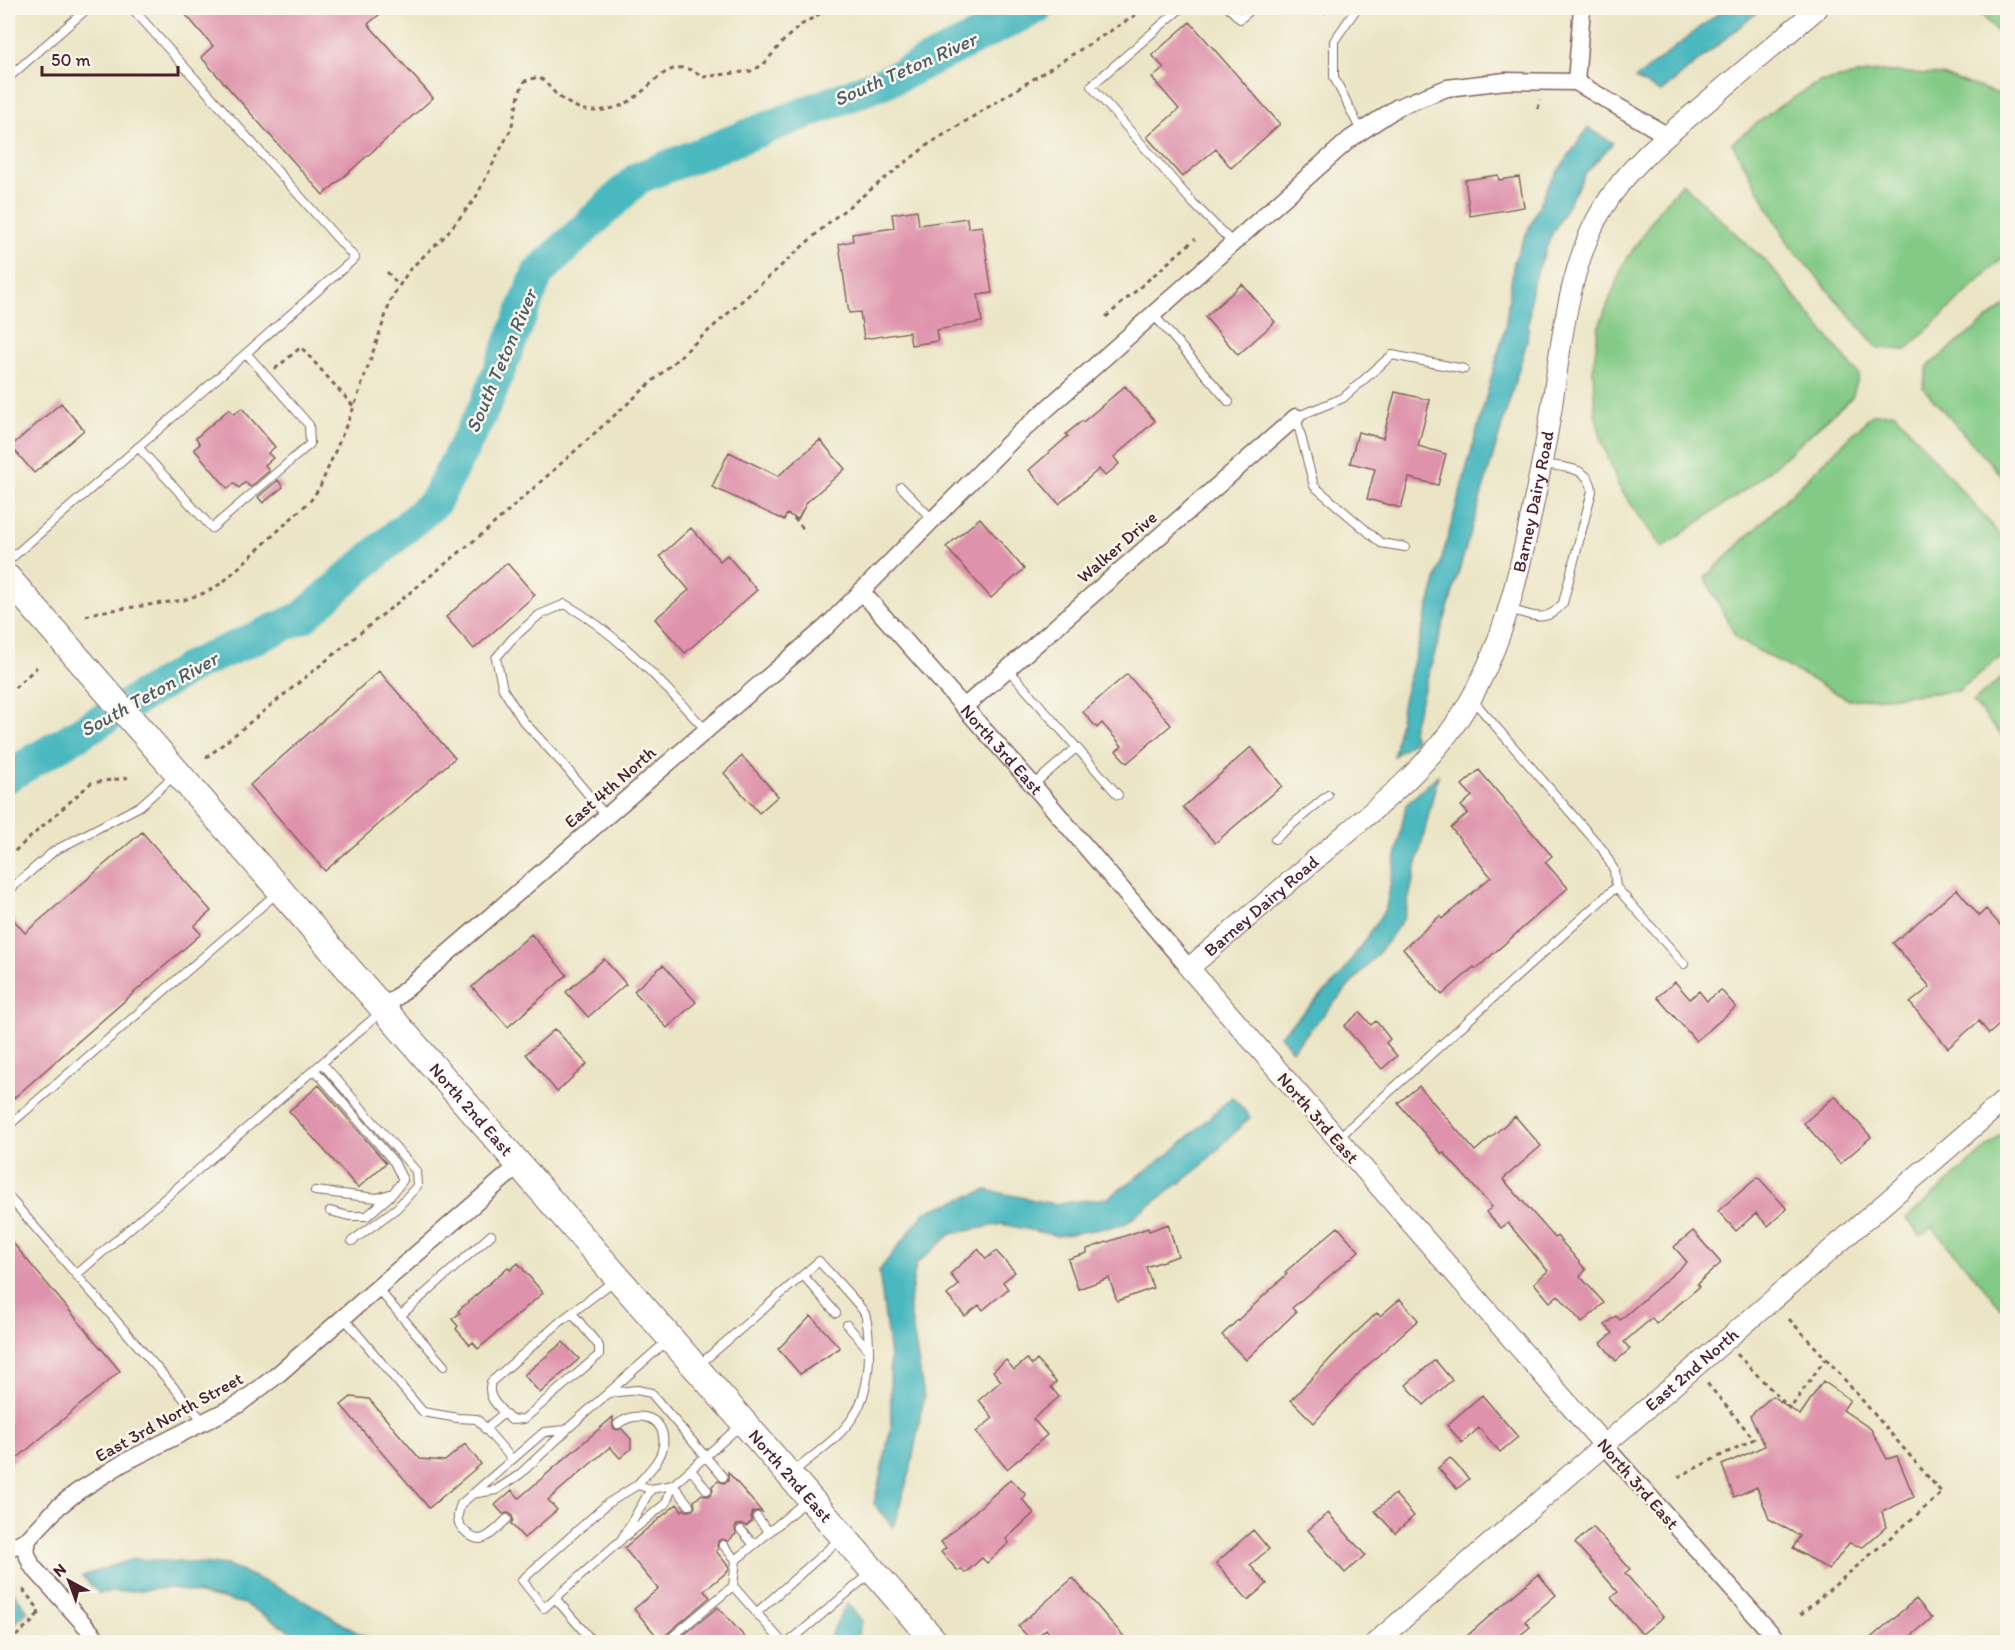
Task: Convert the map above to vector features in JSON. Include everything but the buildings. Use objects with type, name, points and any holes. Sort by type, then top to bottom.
[{"type":"main road","name":"North 2nd East","points":[[8,578],[934,1642]]},
{"type":"street","points":[[1582,8],[1576,82],[1666,135]]},
{"type":"street","name":"Barney Dairy Road","points":[[1189,968],[1394,793],[1458,720],[1495,650],[1523,555],[1542,464],[1561,343],[1585,243],[1602,210],[1624,177],[1666,135],[1818,8]]},
{"type":"street","name":"East 4th North","points":[[383,1009],[826,627],[1013,439],[1350,139],[1398,107],[1447,88],[1506,81],[1576,82]]},
{"type":"street","name":"Walker Drive","points":[[964,707],[1296,417]]},
{"type":"street","name":"North 3rd East","points":[[861,591],[1033,785],[1336,1140],[1779,1642]]},
{"type":"street","name":"East 2nd North","points":[[1376,1642],[2007,1097]]},
{"type":"street","name":"East 3rd North Street","points":[[28,1539],[58,1507],[77,1492],[123,1463],[239,1404],[276,1376],[519,1165]]},
{"type":"street","points":[[9,1546],[28,1539],[26,1552],[32,1566],[100,1642]]},
{"type":"lane","points":[[8,78],[88,8]]},
{"type":"lane","points":[[8,561],[355,258],[132,8]]},
{"type":"lane","points":[[1182,8],[1091,86],[1193,202],[1233,243]]},
{"type":"lane","points":[[1229,8],[1240,19],[1252,8]]},
{"type":"lane","points":[[1358,8],[1334,40],[1334,77],[1361,131]]},
{"type":"lane","points":[[1153,314],[1229,402]]},
{"type":"lane","points":[[138,447],[212,528],[310,444],[309,425],[246,353]]},
{"type":"lane","points":[[1405,547],[1381,543],[1314,486],[1296,417],[1343,398],[1392,355],[1464,369]]},
{"type":"lane","points":[[1508,609],[1539,617],[1557,611],[1563,603],[1592,491],[1592,484],[1584,473],[1542,464]]},
{"type":"lane","points":[[901,487],[933,520]]},
{"type":"lane","points":[[606,816],[563,764],[523,721],[503,689],[496,658],[512,639],[538,615],[565,604],[591,618],[618,639],[706,730]]},
{"type":"lane","points":[[1008,669],[1118,795]]},
{"type":"lane","points":[[1471,698],[1603,850],[1614,870],[1616,887],[1684,964]]},
{"type":"lane","points":[[1033,785],[1076,748]]},
{"type":"lane","points":[[8,891],[54,850],[140,806],[177,773]]},
{"type":"lane","points":[[1275,838],[1328,795]]},
{"type":"lane","points":[[1336,1140],[1616,887]]},
{"type":"lane","points":[[8,1126],[280,890]]},
{"type":"lane","points":[[76,1275],[383,1009]]},
{"type":"lane","points":[[322,1063],[416,1171],[417,1186],[397,1208],[352,1240]]},
{"type":"lane","points":[[314,1069],[394,1162],[403,1180],[393,1193],[367,1216],[349,1216],[330,1211]]},
{"type":"lane","points":[[315,1191],[377,1198],[393,1193]]},
{"type":"lane","points":[[8,1196],[205,1423]]},
{"type":"lane","points":[[401,1315],[491,1235]]},
{"type":"lane","points":[[696,1368],[819,1262],[865,1313],[869,1376],[861,1405],[845,1429],[789,1476]]},
{"type":"lane","points":[[803,1275],[836,1312]]},
{"type":"lane","points":[[572,1313],[599,1346],[599,1356],[525,1419],[511,1420],[493,1401],[489,1391],[491,1382],[572,1313],[617,1278]]},
{"type":"lane","points":[[378,1289],[444,1366]]},
{"type":"lane","points":[[344,1318],[423,1412],[477,1419],[512,1459]]},
{"type":"lane","points":[[847,1324],[869,1350]]},
{"type":"lane","points":[[472,1494],[496,1490],[519,1475],[670,1338]]},
{"type":"lane","points":[[609,1393],[637,1390],[651,1393],[723,1477]]},
{"type":"lane","points":[[485,1429],[504,1413]]},
{"type":"lane","points":[[618,1424],[627,1417],[638,1416],[650,1418],[659,1425],[663,1436],[663,1447],[659,1458],[637,1485],[608,1504],[522,1580],[544,1608],[666,1503],[673,1485]]},
{"type":"lane","points":[[637,1485],[651,1489],[673,1485],[744,1423]]},
{"type":"lane","points":[[507,1519],[490,1534],[480,1539],[470,1536],[459,1526],[456,1515],[460,1504],[544,1432],[566,1430]]},
{"type":"lane","points":[[692,1470],[707,1490]]},
{"type":"lane","points":[[673,1485],[689,1505]]},
{"type":"lane","points":[[621,1540],[651,1489]]},
{"type":"lane","points":[[666,1642],[733,1586],[736,1560],[809,1498]]},
{"type":"lane","points":[[757,1517],[769,1532]]},
{"type":"lane","points":[[741,1530],[754,1545]]},
{"type":"lane","points":[[756,1613],[843,1537]]},
{"type":"lane","points":[[723,1545],[736,1560]]},
{"type":"lane","points":[[789,1642],[873,1572]]},
{"type":"lane","points":[[733,1586],[783,1642]]},
{"type":"lane","points":[[555,1598],[593,1642]]},
{"type":"path","points":[[443,238],[475,199],[511,129],[520,91],[525,81],[538,77],[566,101],[590,111],[613,108],[627,104],[667,71],[681,67],[693,70],[703,77],[751,71],[764,64],[786,38],[801,25],[829,8]]},
{"type":"path","points":[[206,758],[487,530],[833,219],[929,144],[1147,8]]},
{"type":"path","points":[[1538,109],[1540,100]]},
{"type":"path","points":[[1106,317],[1195,239]]},
{"type":"path","points":[[387,272],[399,285]]},
{"type":"path","points":[[273,370],[301,346],[354,407]]},
{"type":"path","points":[[794,519],[806,532]]},
{"type":"path","points":[[8,694],[37,667]]},
{"type":"path","points":[[8,857],[91,783],[132,777]]},
{"type":"path","points":[[1789,1319],[1942,1493],[1799,1616]]},
{"type":"path","points":[[1735,1353],[1791,1409],[1825,1358]]},
{"type":"path","points":[[1678,1477],[1754,1439],[1705,1380]]},
{"type":"path","points":[[24,1590],[37,1607],[40,1619]]},
{"type":"path","points":[[9,1642],[38,1614]]},
{"type":"green space","points":[[1976,8],[2007,8],[2007,43]]},
{"type":"green space","points":[[1878,71],[1942,75],[2002,95],[2007,100],[2007,254],[1906,350],[1878,348],[1790,246],[1732,143],[1775,109],[1819,82]]},
{"type":"green space","points":[[1682,183],[1770,266],[1859,375],[1852,397],[1756,482],[1662,548],[1619,487],[1602,442],[1595,413],[1593,372],[1598,329],[1623,265],[1658,211]]},
{"type":"green space","points":[[2007,304],[2007,482],[1923,388],[1928,366]]},
{"type":"green space","points":[[1895,413],[2007,543],[2007,652],[1958,691],[1849,700],[1737,639],[1705,578],[1873,414]]},
{"type":"green space","points":[[2007,673],[2007,742],[1973,702]]},
{"type":"green space","points":[[2007,1130],[2007,1314],[1932,1227],[1921,1236],[1906,1219]]},
{"type":"water","points":[[1725,8],[1762,8],[1661,92],[1635,79]]},
{"type":"water","points":[[1588,128],[1613,143],[1585,174],[1551,236],[1532,285],[1527,341],[1412,730],[1415,740],[1394,756],[1403,701],[1505,328],[1514,261],[1549,184]]},
{"type":"water","points":[[1438,775],[1404,918],[1381,950],[1292,1050],[1280,1035],[1341,976],[1386,908],[1406,805]]},
{"type":"water","points":[[1232,1097],[1250,1117],[1196,1171],[1123,1225],[1058,1236],[1002,1224],[951,1234],[916,1264],[909,1305],[924,1397],[910,1472],[893,1527],[874,1504],[891,1428],[890,1356],[879,1271],[925,1212],[987,1190],[1053,1204],[1108,1198],[1173,1151]]},
{"type":"water","points":[[134,1559],[228,1565],[302,1599],[359,1634],[377,1642],[309,1642],[245,1604],[172,1588],[99,1593],[82,1576]]},
{"type":"water","points":[[8,1588],[28,1611],[8,1630]]},
{"type":"water","points":[[847,1603],[862,1621],[856,1642],[827,1642]]},
{"type":"waterway","name":"South Teton River","points":[[8,776],[196,664],[303,617],[435,502],[485,406],[538,273],[638,178],[892,79],[1036,8]]}]
